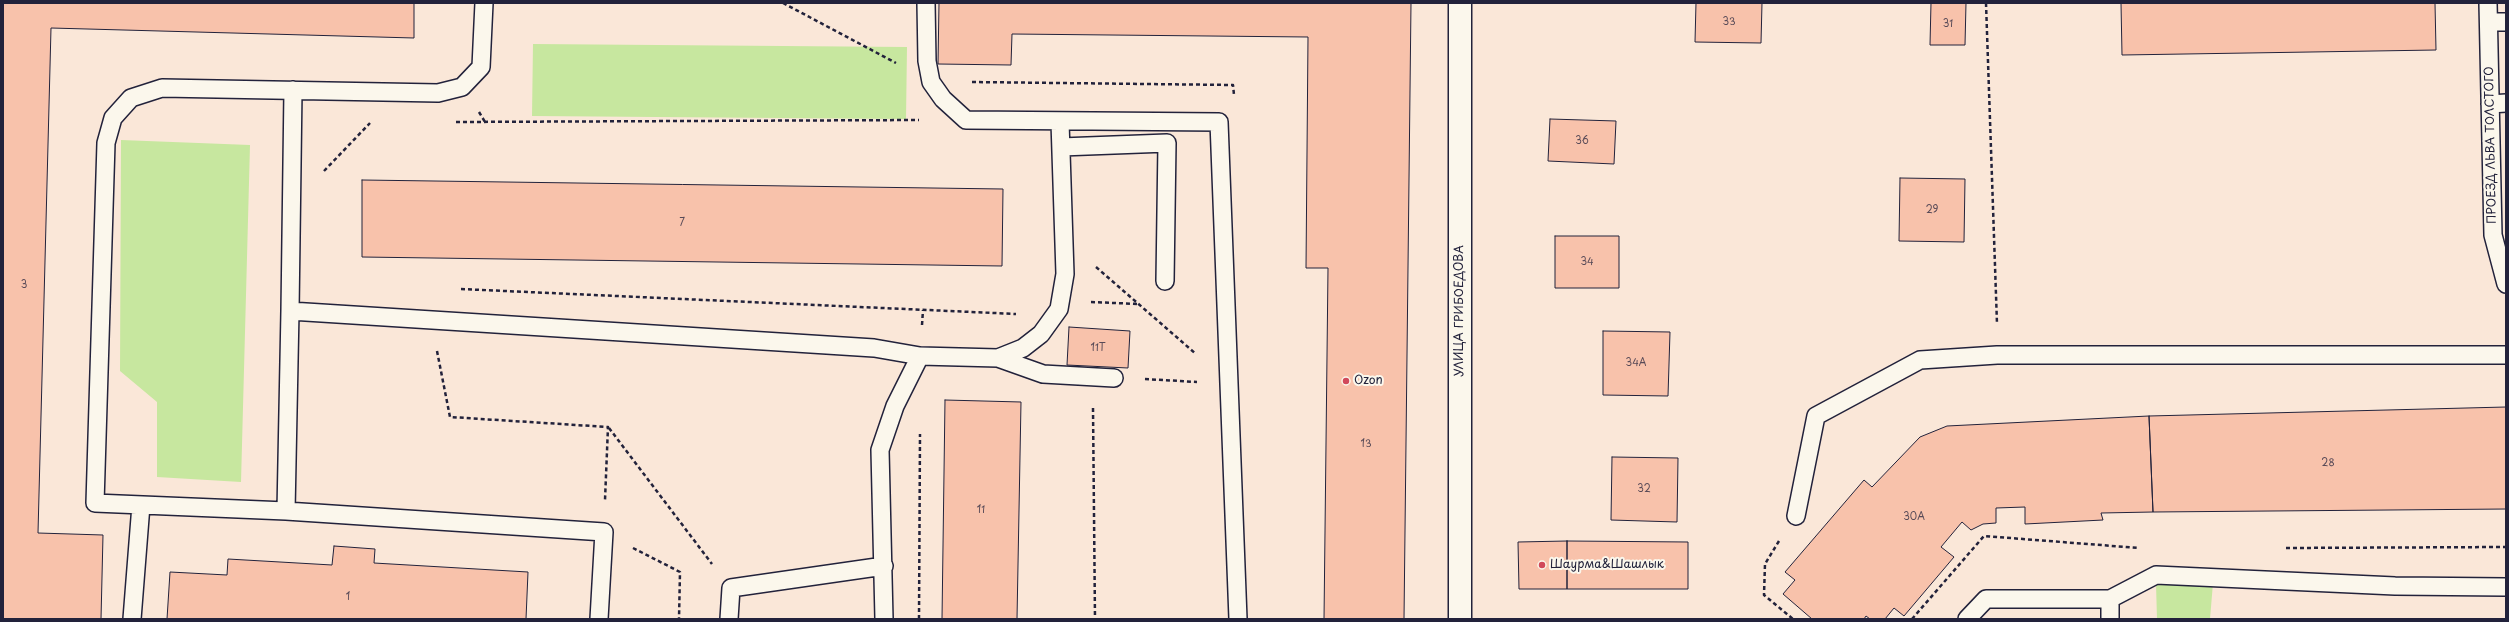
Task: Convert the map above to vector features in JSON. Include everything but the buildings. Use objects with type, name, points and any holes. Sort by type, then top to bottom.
[{"type":"street","name":"УЛИЦА ГРИБОЕДОВА","points":[[1460,3],[1460,619]]},
{"type":"lane","points":[[484,3],[481,67],[462,87],[438,93],[162,88],[131,98],[113,118],[106,142],[95,503],[286,511],[604,532],[599,619]]},
{"type":"lane","points":[[926,3],[927,61],[931,82],[943,99],[966,120],[1042,122],[1219,122],[1238,619]]},
{"type":"lane","name":"ПРОЕЗД ЛЬВА ТОЛСТОГО","points":[[2488,3],[2498,104],[2493,235],[2506,284]]},
{"type":"lane","points":[[2489,22],[2506,22]]},
{"type":"lane","points":[[286,511],[293,90]]},
{"type":"lane","points":[[998,358],[1023,348],[1041,334],[1059,309],[1065,274],[1060,122]]},
{"type":"lane","points":[[1061,147],[1167,143],[1165,281]]},
{"type":"lane","points":[[290,311],[874,348],[920,356],[998,358],[1043,374],[1114,378]]},
{"type":"lane","points":[[1796,516],[1816,416],[1920,360],[1997,355],[2506,355]]},
{"type":"lane","points":[[884,619],[884,566],[880,450],[895,406],[920,356]]},
{"type":"lane","points":[[132,619],[141,505]]},
{"type":"lane","points":[[729,619],[731,588],[884,566]]},
{"type":"lane","points":[[1967,619],[1986,599],[2110,599],[2156,576],[2395,586],[2506,587]]},
{"type":"lane","points":[[2110,599],[2110,619]]},
{"type":"path","points":[[783,3],[931,82]]},
{"type":"path","points":[[1986,3],[1997,321]]},
{"type":"path","points":[[1042,83],[1042,122]]},
{"type":"path","points":[[319,177],[400,92]]},
{"type":"path","points":[[454,122],[966,120]]},
{"type":"path","points":[[363,122],[378,122]]},
{"type":"path","points":[[1064,239],[1230,384]]},
{"type":"path","points":[[455,288],[1020,314]]},
{"type":"path","points":[[920,356],[923,310]]},
{"type":"path","points":[[431,320],[450,417],[608,427],[731,588]]},
{"type":"path","points":[[1092,377],[1095,619]]},
{"type":"path","points":[[608,427],[604,532],[680,572],[679,619]]},
{"type":"path","points":[[919,619],[920,428]]},
{"type":"path","points":[[1793,619],[1764,595],[1764,564],[1796,516]]},
{"type":"green space","points":[[533,44],[907,47],[906,119],[532,116]]},
{"type":"green space","points":[[121,140],[250,145],[241,482],[157,477],[157,402],[120,371]]},
{"type":"green space","points":[[2213,583],[2210,619],[2157,619],[2156,584]]},
{"type":"place","name":"Ozon","points":[[1346,381]]},
{"type":"place","name":"Шаурма&Шашлык","points":[[1542,565]]}]
